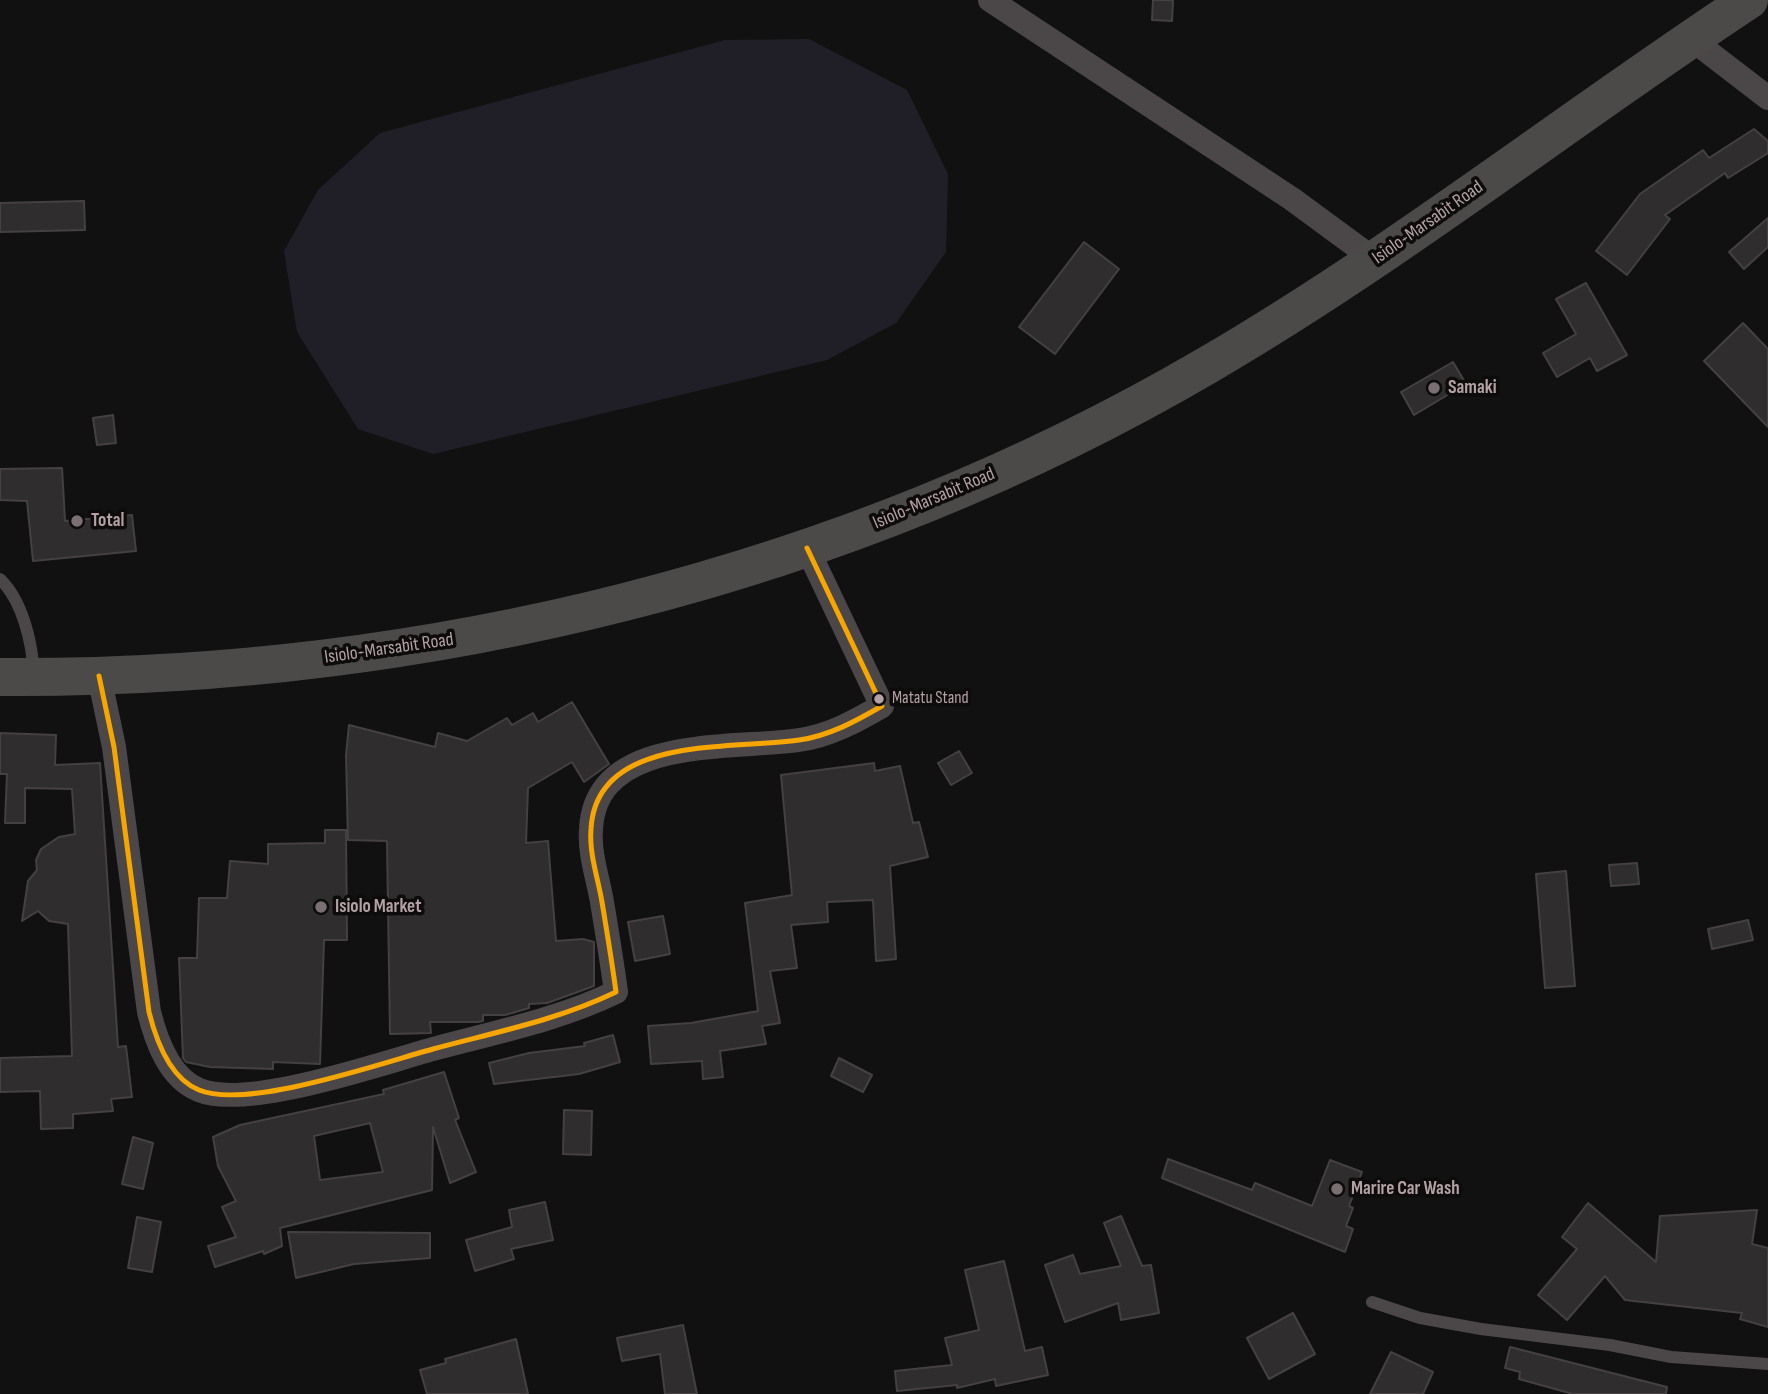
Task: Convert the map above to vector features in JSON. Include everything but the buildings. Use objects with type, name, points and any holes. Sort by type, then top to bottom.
[{"type":"highway","name":"Isiolo-Marsabit Road","points":[[17,677],[99,676],[291,662],[471,638],[571,617],[807,548],[880,523],[979,482],[1139,404],[1281,321],[1375,260],[1690,38],[1749,0]]},
{"type":"street","points":[[990,0],[1292,199],[1375,260]]},
{"type":"street","points":[[1690,38],[1768,98]]},
{"type":"street","points":[[99,676],[116,758],[149,1012],[163,1053],[186,1082],[198,1090],[231,1094],[288,1088],[529,1025],[578,1009],[616,992],[590,831],[593,808],[608,783],[642,762],[662,755],[688,749],[802,740],[842,728],[882,706],[807,548]]},
{"type":"lane","points":[[0,579],[7,587],[26,631],[17,677]]},
{"type":"lane","points":[[1371,1302],[1420,1318],[1480,1329],[1610,1345],[1671,1357],[1768,1364]]},
{"type":"shaded area","points":[[809,39],[907,90],[948,174],[946,252],[896,323],[827,360],[433,454],[358,429],[297,332],[284,251],[318,190],[380,133],[725,40]]},
{"type":"transit line","points":[[99,676],[114,747],[149,1012],[160,1046],[180,1077],[199,1090],[221,1095],[281,1090],[526,1025],[616,992],[591,838],[599,798],[616,776],[642,762],[672,753],[810,738],[842,727],[882,706],[807,548]]},
{"type":"place","name":"Samaki","points":[[1434,388]]},
{"type":"place","name":"Total","points":[[77,521]]},
{"type":"place","name":"Matatu Stand","points":[[879,699]]},
{"type":"place","name":"Isiolo Market","points":[[321,907]]},
{"type":"place","name":"Marire Car Wash","points":[[1337,1189]]}]
